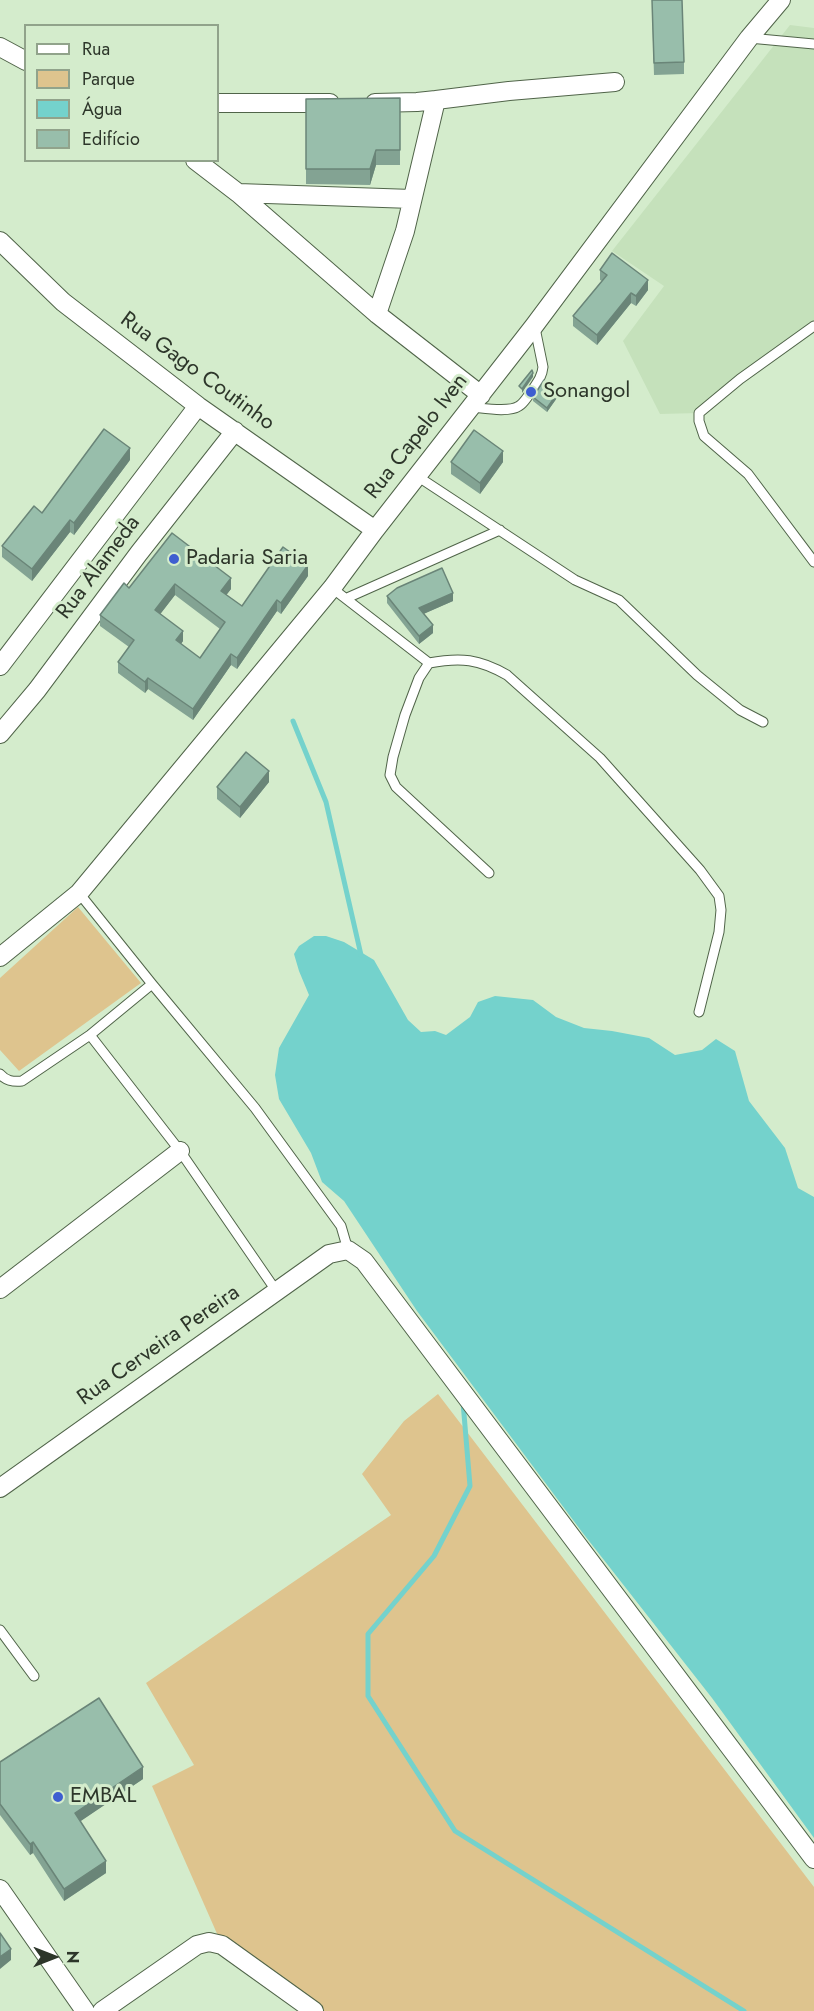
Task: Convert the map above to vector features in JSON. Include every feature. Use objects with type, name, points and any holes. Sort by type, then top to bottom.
[{"type":"street","name":"Rua Capelo Iven","points":[[0,957],[79,893],[339,593],[375,530],[534,326],[749,38],[781,0]]},
{"type":"street","points":[[0,46],[24,60]]},
{"type":"street","points":[[219,104],[417,102],[615,82]]},
{"type":"street","points":[[376,314],[405,231],[436,100]]},
{"type":"street","points":[[198,162],[238,194],[476,401]]},
{"type":"street","points":[[238,194],[412,199]]},
{"type":"street","name":"Rua Gago Coutinho","points":[[0,241],[63,303],[198,406],[375,530]]},
{"type":"street","points":[[0,666],[198,406]]},
{"type":"street","name":"Rua Alameda","points":[[0,734],[38,690],[139,553],[235,431]]},
{"type":"street","points":[[0,1289],[180,1151]]},
{"type":"street","points":[[348,1250],[364,1261],[814,1859]]},
{"type":"street","name":"Rua Cerveira Pereira","points":[[0,1488],[329,1254],[348,1250]]},
{"type":"street","points":[[0,1889],[85,2011]]},
{"type":"street","points":[[102,2011],[197,1945],[209,1942],[222,1945],[314,2011]]},
{"type":"lane","points":[[749,38],[814,44]]},
{"type":"lane","points":[[476,401],[514,409],[527,397],[540,380],[543,367],[534,326]]},
{"type":"lane","points":[[814,326],[740,379],[699,413],[704,435],[748,474],[814,561]]},
{"type":"lane","points":[[417,476],[575,580],[619,600],[697,675],[740,710],[764,722]]},
{"type":"lane","points":[[339,593],[500,530]]},
{"type":"lane","points":[[339,593],[429,663]]},
{"type":"lane","points":[[489,873],[396,788],[390,775],[405,715],[418,678],[429,663],[452,659],[472,660],[490,665],[507,675],[600,758],[700,870],[719,897],[721,910],[719,932],[699,1012]]},
{"type":"lane","points":[[79,893],[255,1108],[341,1226],[348,1250]]},
{"type":"lane","points":[[0,1074],[13,1082],[22,1081],[90,1035],[152,984]]},
{"type":"lane","points":[[90,1035],[180,1151],[277,1292]]},
{"type":"lane","points":[[0,1630],[34,1676]]},
{"type":"shaded area","points":[[790,25],[814,28],[814,326],[699,413],[660,414],[623,341],[664,286],[612,251]]},
{"type":"green space","points":[[78,907],[141,983],[19,1071],[0,1050],[0,978]]},
{"type":"green space","points":[[438,1394],[814,1887],[814,2011],[314,2011],[222,1945],[152,1786],[194,1765],[146,1683],[391,1515],[362,1474],[404,1421]]},
{"type":"water","points":[[314,936],[326,936],[344,942],[374,960],[408,1020],[421,1032],[435,1031],[446,1035],[470,1017],[478,1002],[495,996],[533,1000],[556,1017],[584,1028],[649,1038],[675,1055],[702,1050],[716,1039],[735,1051],[749,1101],[785,1148],[798,1188],[814,1197],[814,1838],[712,1698],[582,1532],[417,1311],[344,1201],[322,1182],[311,1153],[279,1099],[275,1075],[279,1048],[309,995],[294,954],[299,946]]},
{"type":"building","points":[[652,0],[682,0],[684,62],[654,63]]},
{"type":"building","points":[[400,98],[400,150],[376,150],[370,169],[306,169],[306,99]]},
{"type":"building","points":[[612,253],[648,280],[636,296],[631,293],[597,335],[573,316],[607,275],[600,270]]},
{"type":"building","points":[[532,370],[533,373],[522,389],[519,386]]},
{"type":"building","points":[[544,380],[559,391],[547,408],[533,397]]},
{"type":"building","points":[[104,429],[130,448],[74,523],[70,520],[32,569],[2,546],[34,506],[42,513]]},
{"type":"building","points":[[474,430],[503,451],[480,483],[451,462]]},
{"type":"building","points":[[172,533],[231,578],[221,591],[242,606],[283,547],[308,565],[281,603],[277,600],[237,658],[231,654],[193,709],[148,678],[145,682],[118,662],[134,640],[100,615],[124,583],[129,588]],"holes":[[[175,584],[225,622],[200,658],[176,640],[183,631],[155,610]]]},
{"type":"building","points":[[442,568],[453,593],[419,608],[433,625],[419,636],[387,596],[397,588]]},
{"type":"building","points":[[246,752],[269,771],[240,807],[217,787]]},
{"type":"building","name":"EMBAL","points":[[99,1698],[143,1767],[75,1813],[106,1861],[64,1889],[33,1842],[30,1844],[0,1804],[0,1762]]},
{"type":"building","points":[[0,1933],[11,1949],[0,1957]]},
{"type":"waterway","points":[[293,721],[326,802],[361,955]]},
{"type":"waterway","points":[[463,1402],[470,1486],[434,1556],[368,1634],[368,1696],[455,1831],[744,2011]]},
{"type":"place","name":"Sonangol","points":[[531,392]]},
{"type":"place","name":"Padaria Saria","points":[[174,559]]},
{"type":"place","name":"EMBAL","points":[[58,1797]]}]
